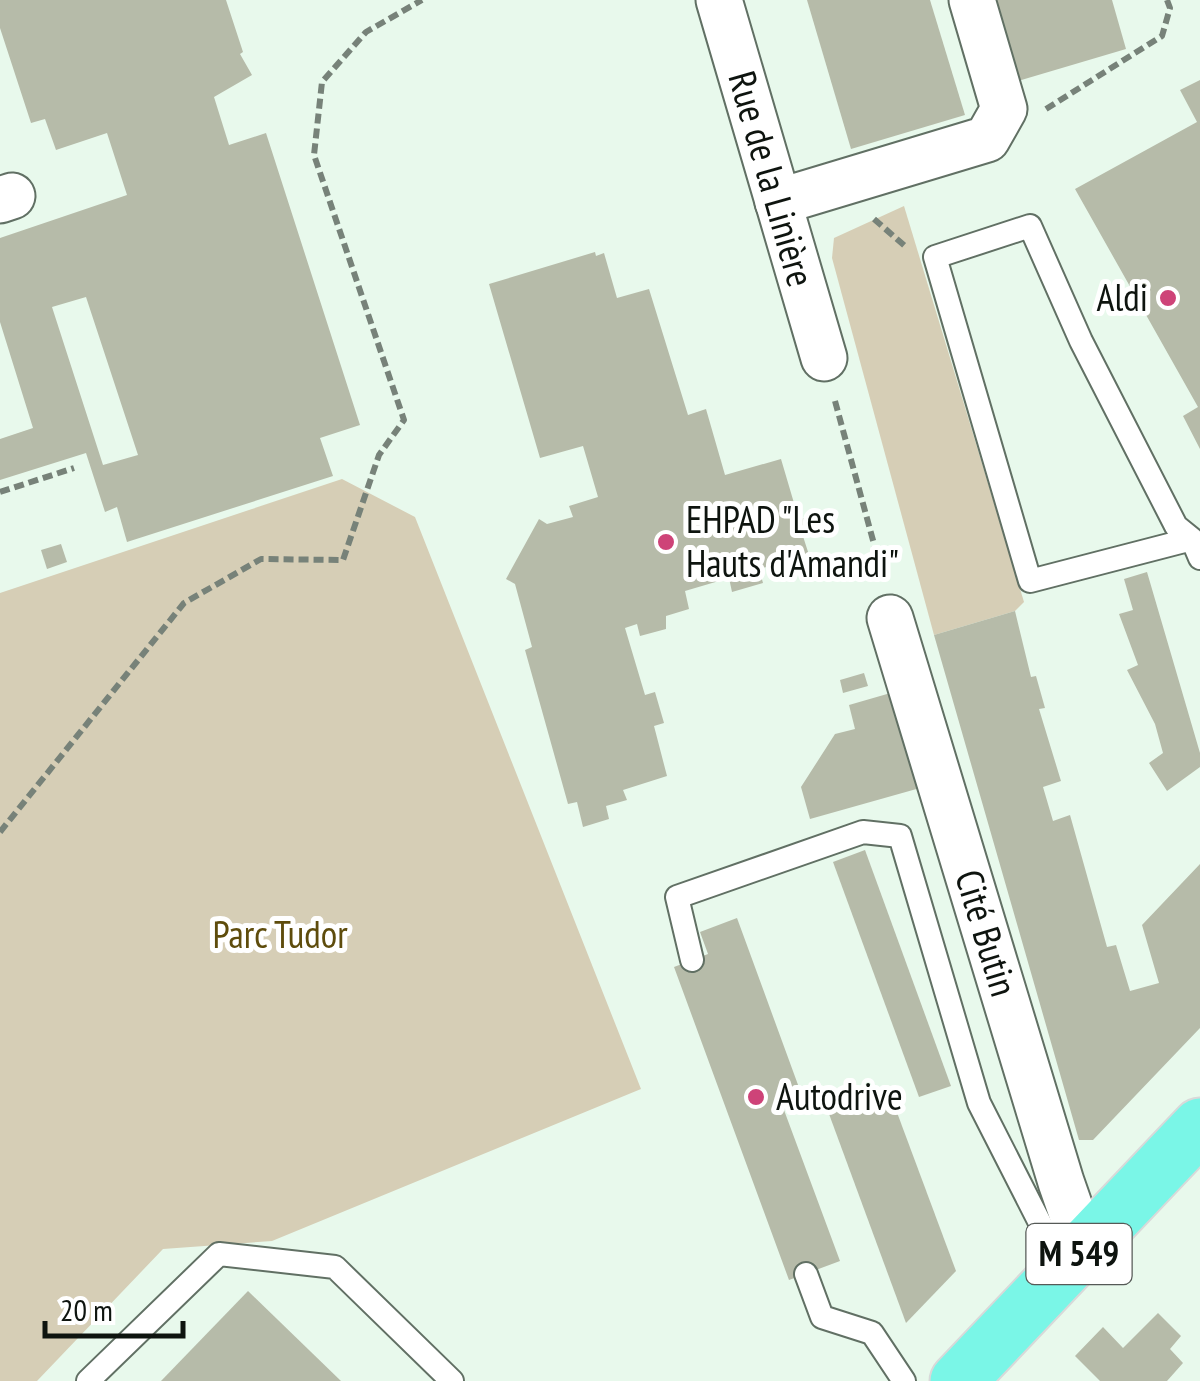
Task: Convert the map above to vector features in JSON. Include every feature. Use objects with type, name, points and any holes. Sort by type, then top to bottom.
[{"type":"main road","name":"M 549","points":[[958,1381],[1200,1126]]},
{"type":"street","name":"Rue de la Linière","points":[[719,0],[824,358]]},
{"type":"street","points":[[778,202],[987,139],[1004,109],[972,0]]},
{"type":"street","name":"Cité Butin","points":[[890,618],[1061,1182],[1074,1259]]},
{"type":"lane","points":[[1030,226],[1081,340],[1176,526],[1196,548],[1030,581],[935,257],[1030,226]]},
{"type":"lane","points":[[692,960],[677,897],[863,832],[900,836],[979,1103],[1074,1259]]},
{"type":"lane","points":[[88,1381],[219,1254],[334,1267],[452,1381]]},
{"type":"lane","points":[[806,1274],[822,1317],[872,1334],[904,1381]]},
{"type":"path","points":[[0,832],[184,603],[261,559],[343,560],[379,455],[404,420],[314,154],[322,82],[366,32],[422,0]]},
{"type":"path","points":[[997,123],[1048,108],[1162,36],[1170,8],[1167,0]]},
{"type":"path","points":[[836,185],[907,248],[935,257]]},
{"type":"path","points":[[824,358],[890,618]]},
{"type":"path","points":[[0,492],[74,468]]},
{"type":"green space","points":[[904,206],[1024,602],[1015,611],[934,635],[832,258],[834,238]]},
{"type":"green space","name":"Parc Tudor","points":[[342,479],[415,517],[641,1089],[272,1241],[163,1249],[37,1381],[0,1381],[0,593]]},
{"type":"building","points":[[0,0],[226,0],[243,52],[240,54],[252,75],[214,97],[229,145],[266,133],[360,425],[320,438],[333,476],[127,542],[117,507],[105,512],[86,453],[0,480],[0,439],[33,428],[0,322],[0,238],[127,195],[107,133],[56,150],[45,119],[31,123],[0,28]],"holes":[[[86,297],[138,455],[103,465],[52,307]]]},
{"type":"building","points":[[807,0],[930,0],[965,115],[851,149]]},
{"type":"building","points":[[994,0],[1112,0],[1126,49],[1018,81]]},
{"type":"building","name":"Aldi","points":[[1200,80],[1200,449],[1183,416],[1198,407],[1075,189],[1197,122],[1180,90]]},
{"type":"building","name":"EHPAD \"Les Hauts d'Amandi\"","points":[[595,252],[596,256],[604,253],[617,298],[649,289],[688,415],[706,409],[725,475],[781,459],[799,520],[804,518],[806,528],[801,530],[809,555],[759,569],[763,583],[732,592],[729,578],[685,591],[689,609],[666,616],[666,629],[640,636],[637,624],[625,628],[645,695],[655,692],[664,723],[654,726],[667,776],[623,790],[627,800],[606,806],[609,819],[583,827],[577,802],[568,804],[525,650],[532,647],[515,584],[506,579],[539,519],[547,524],[573,517],[569,506],[598,497],[583,446],[540,458],[489,284]]},
{"type":"building","points":[[61,544],[67,562],[47,569],[41,550]]},
{"type":"building","points":[[1147,572],[1200,753],[1200,767],[1167,791],[1149,763],[1163,753],[1155,724],[1127,670],[1138,665],[1119,614],[1133,610],[1124,579]]},
{"type":"building","points":[[1015,611],[1031,677],[1036,676],[1045,708],[1039,709],[1061,781],[1043,787],[1053,821],[1070,815],[1107,947],[1116,945],[1130,991],[1159,983],[1142,925],[1200,864],[1200,1028],[1093,1140],[1079,1140],[934,635]]},
{"type":"building","points":[[864,673],[868,686],[843,693],[840,680]]},
{"type":"building","points":[[894,692],[920,788],[810,819],[801,787],[835,734],[855,729],[849,705]]},
{"type":"building","points":[[865,850],[951,1086],[919,1097],[833,862]]},
{"type":"building","name":"Autodrive","points":[[737,918],[801,1093],[781,1102],[840,1261],[789,1280],[674,967],[708,954],[700,932]]},
{"type":"building","points":[[889,1091],[956,1271],[906,1323],[829,1114]]},
{"type":"building","points":[[248,1291],[341,1381],[161,1381]]},
{"type":"building","points":[[1158,1313],[1181,1336],[1170,1349],[1183,1363],[1167,1381],[1100,1381],[1075,1356],[1103,1327],[1123,1348]]},
{"type":"place","name":"Aldi","points":[[1168,298]]},
{"type":"place","name":"EHPAD \"Les Hauts d'Amandi\"","points":[[666,542]]},
{"type":"place","name":"Autodrive","points":[[756,1097]]}]
